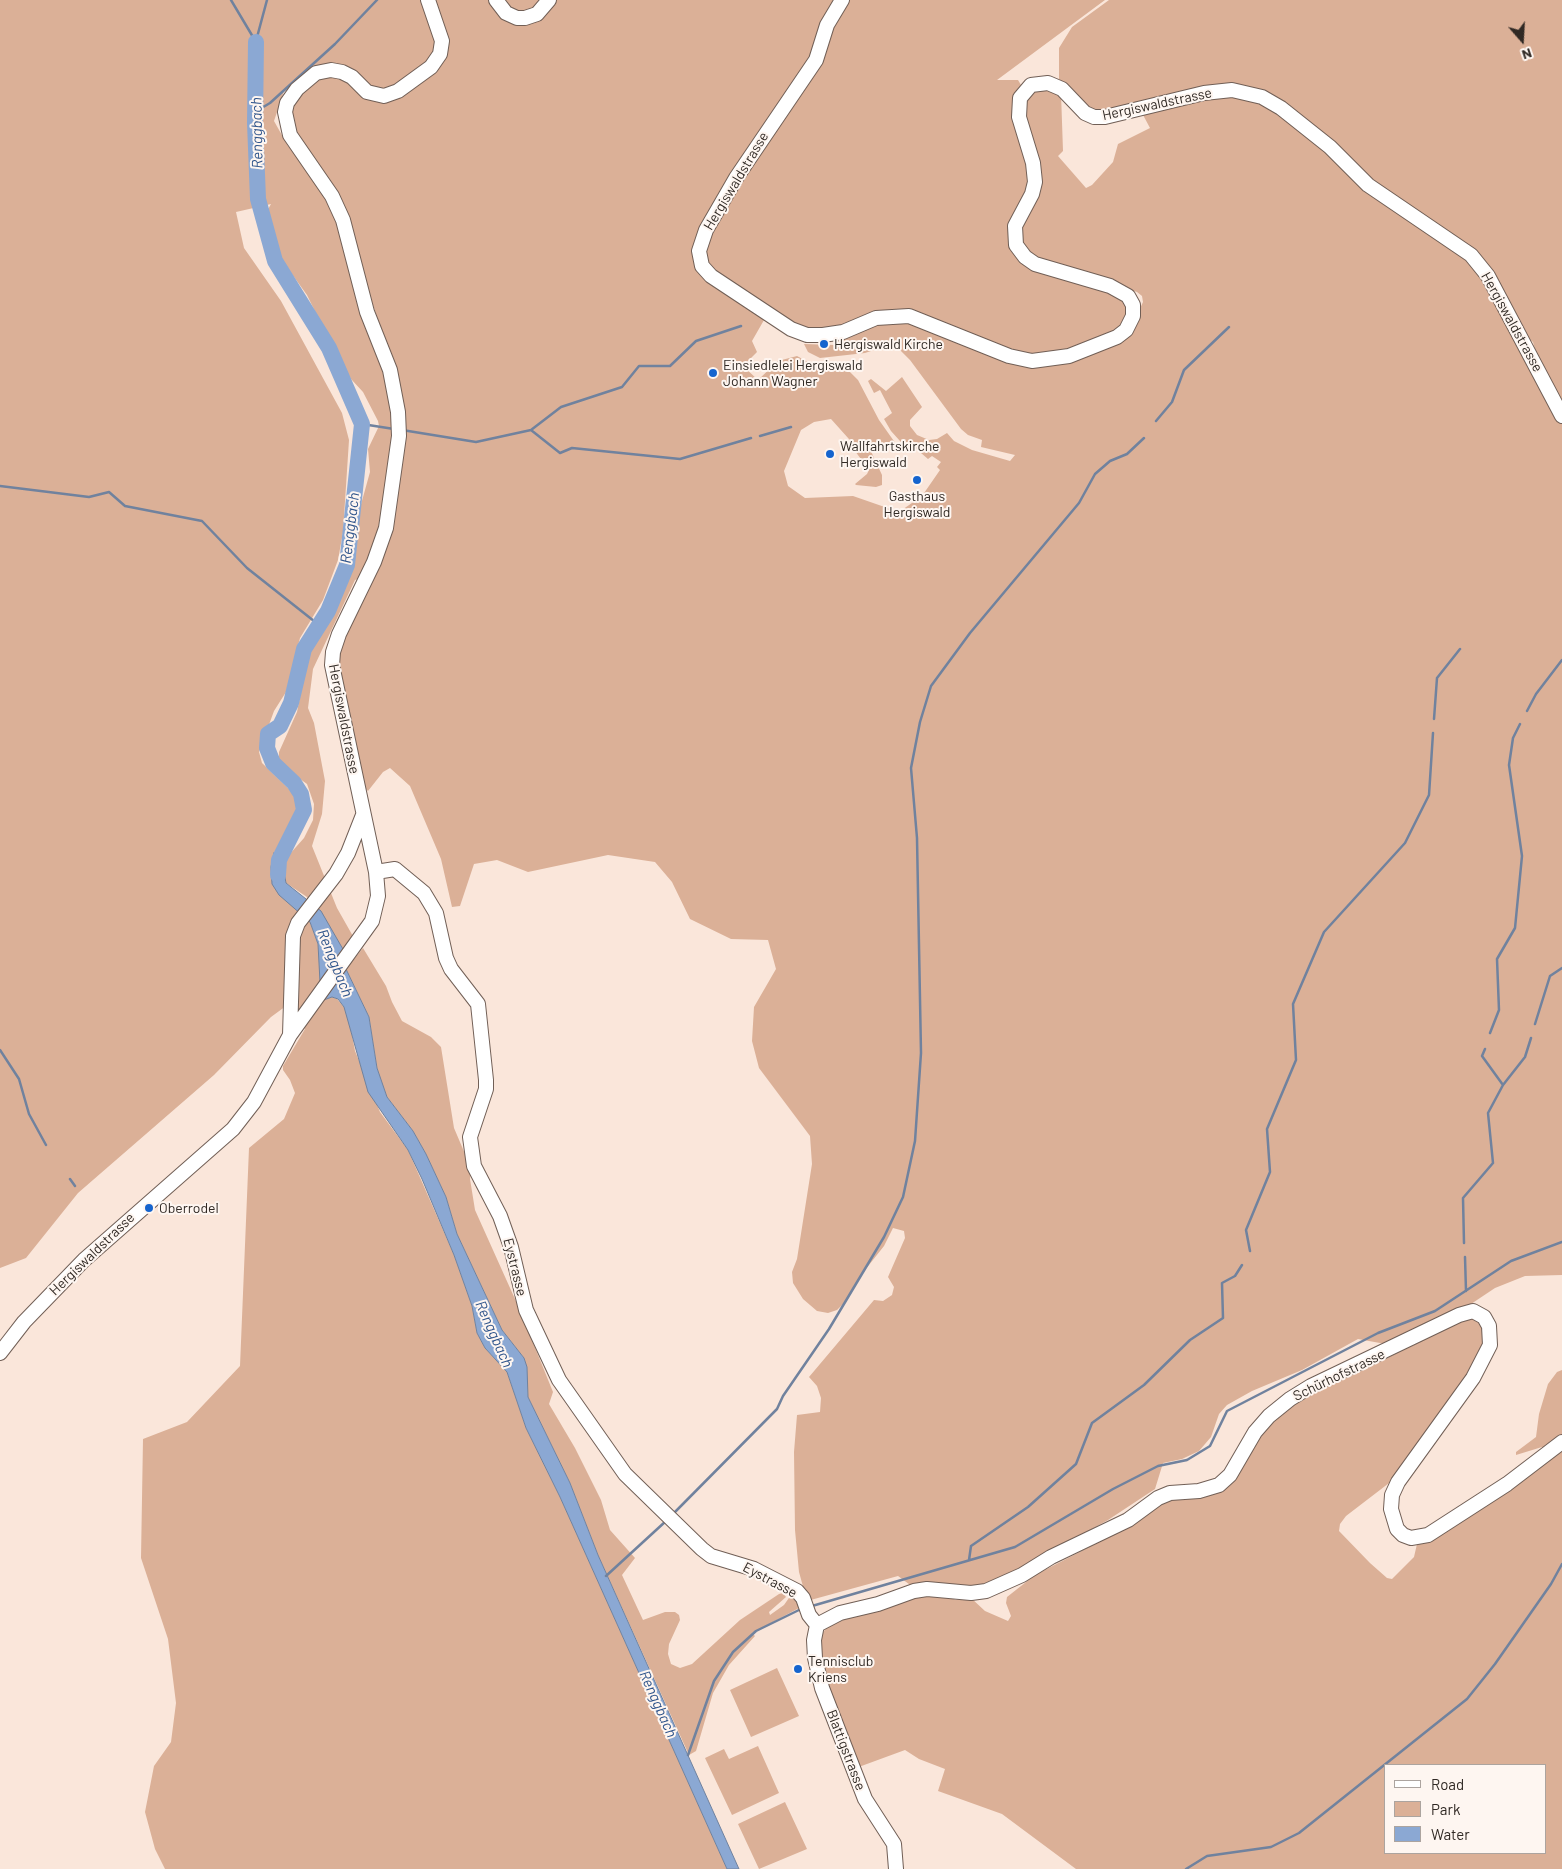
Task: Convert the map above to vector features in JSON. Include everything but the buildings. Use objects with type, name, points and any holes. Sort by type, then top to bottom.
[{"type":"street","name":"Hergiswaldstrasse","points":[[0,1353],[24,1322],[84,1260],[233,1129],[254,1102],[290,1035],[372,921],[378,896],[376,872],[362,815],[332,665],[333,652],[339,634],[374,562],[386,528],[399,429],[390,370],[367,312],[343,220],[332,196],[290,135],[285,112],[287,103],[297,89],[316,73],[331,70],[342,72],[352,77],[367,92],[384,96],[398,91],[431,67],[440,54],[442,41],[428,0]]},
{"type":"street","points":[[496,0],[506,13],[517,18],[525,18],[537,14],[548,0]]},
{"type":"street","name":"Hergiswaldstrasse","points":[[842,0],[827,25],[816,60],[736,178],[706,230],[699,250],[702,266],[711,276],[791,329],[806,335],[830,335],[876,318],[892,315],[909,316],[1010,356],[1032,361],[1069,356],[1116,337],[1126,330],[1133,316],[1133,305],[1128,296],[1110,286],[1035,264],[1025,258],[1016,245],[1015,226],[1032,194],[1035,182],[1033,163],[1019,117],[1020,98],[1031,86],[1048,82],[1062,88],[1085,113],[1094,117],[1106,117],[1204,93],[1232,90],[1262,97],[1281,108],[1341,156],[1368,185],[1471,255],[1488,276],[1562,416]]},
{"type":"street","points":[[290,1035],[293,936],[298,923],[336,874],[348,853],[362,815]]},
{"type":"street","name":"Eystrasse","points":[[376,872],[395,869],[424,893],[436,913],[446,958],[451,969],[478,1004],[486,1089],[470,1137],[474,1166],[500,1216],[511,1247],[526,1310],[552,1367],[626,1474],[702,1549],[711,1556],[754,1569],[797,1591],[803,1598],[813,1620]]},
{"type":"street","name":"Schürhofstrasse","points":[[813,1620],[878,1604],[914,1591],[928,1589],[971,1593],[986,1591],[1010,1581],[1051,1557],[1128,1520],[1158,1498],[1170,1493],[1199,1491],[1219,1485],[1230,1475],[1255,1432],[1269,1416],[1290,1399],[1311,1386],[1459,1315],[1473,1311],[1484,1317],[1489,1326],[1490,1345],[1473,1378],[1398,1482],[1392,1495],[1391,1509],[1397,1529],[1403,1536],[1411,1538],[1428,1535],[1507,1484],[1562,1442]]},
{"type":"street","name":"Blattigstrasse","points":[[813,1620],[815,1658],[822,1688],[865,1799],[894,1844],[896,1869]]},
{"type":"green space","points":[[0,0],[423,0],[437,40],[431,59],[398,87],[382,91],[322,67],[301,75],[284,91],[274,121],[288,146],[325,191],[335,208],[389,384],[396,430],[382,522],[361,578],[355,580],[313,669],[308,708],[314,723],[325,781],[322,814],[312,846],[337,908],[354,938],[344,951],[307,897],[286,883],[283,867],[288,856],[304,838],[313,820],[314,804],[307,784],[285,768],[279,760],[279,752],[297,712],[310,646],[352,566],[360,508],[370,472],[368,449],[379,426],[363,392],[351,379],[335,352],[307,295],[276,252],[268,227],[266,213],[271,204],[236,212],[244,248],[281,301],[342,413],[349,440],[343,532],[338,560],[323,600],[300,638],[286,692],[274,711],[259,752],[262,763],[293,793],[299,805],[299,813],[274,853],[295,908],[310,922],[318,944],[321,980],[295,1020],[286,1006],[271,1017],[214,1075],[78,1193],[26,1258],[0,1268]]},
{"type":"green space","points":[[432,0],[491,0],[504,16],[521,23],[533,21],[542,16],[552,0],[1105,0],[997,80],[1018,80],[1021,85],[1015,99],[1015,111],[1032,174],[1028,194],[1015,216],[1011,230],[1010,240],[1014,251],[1022,260],[1033,266],[1120,294],[1129,306],[1126,323],[1114,334],[1094,343],[1058,354],[1028,357],[992,346],[920,315],[899,311],[879,313],[833,330],[832,327],[808,330],[782,319],[729,285],[727,292],[764,320],[752,341],[757,352],[743,366],[758,380],[778,361],[797,356],[810,363],[844,366],[858,380],[879,420],[896,444],[894,447],[872,445],[869,447],[882,475],[882,485],[876,487],[856,485],[869,470],[855,451],[857,448],[831,419],[814,422],[801,430],[784,471],[788,486],[805,498],[853,496],[899,512],[922,496],[940,470],[937,467],[941,462],[932,456],[928,459],[914,447],[909,451],[891,431],[884,419],[892,413],[880,390],[874,393],[868,381],[871,379],[886,391],[902,377],[922,407],[910,420],[910,426],[917,435],[929,440],[937,439],[947,433],[954,441],[972,450],[1010,461],[1015,455],[981,447],[982,440],[968,435],[961,429],[910,360],[900,350],[880,343],[871,345],[871,351],[865,353],[820,358],[808,352],[804,344],[834,345],[834,342],[873,322],[904,319],[930,326],[1004,358],[1035,364],[1060,362],[1076,357],[1114,342],[1131,328],[1143,302],[1142,296],[1137,292],[1034,257],[1021,243],[1020,227],[1031,210],[1040,185],[1039,173],[1022,109],[1024,99],[1037,88],[1051,88],[1061,93],[1063,151],[1058,156],[1086,188],[1092,185],[1113,162],[1118,144],[1150,128],[1142,113],[1202,96],[1236,93],[1260,99],[1277,109],[1338,159],[1365,189],[1395,208],[1404,217],[1421,228],[1450,244],[1474,265],[1505,313],[1550,403],[1562,422],[1562,1275],[1525,1276],[1495,1288],[1465,1308],[1391,1345],[1358,1339],[1302,1370],[1252,1391],[1227,1405],[1219,1414],[1211,1437],[1199,1451],[1182,1459],[1163,1463],[1155,1489],[1108,1520],[1014,1572],[967,1590],[942,1583],[913,1587],[898,1576],[807,1601],[799,1572],[795,1530],[794,1452],[797,1415],[820,1412],[821,1398],[817,1386],[809,1377],[874,1300],[883,1301],[892,1295],[894,1287],[888,1277],[905,1238],[904,1231],[893,1228],[884,1246],[837,1310],[828,1313],[817,1311],[803,1299],[793,1283],[792,1272],[797,1259],[812,1164],[810,1136],[759,1068],[752,1041],[754,1007],[776,969],[768,940],[731,939],[690,919],[672,882],[655,862],[608,855],[528,872],[497,860],[474,864],[460,906],[452,907],[441,859],[410,786],[390,768],[383,772],[368,791],[364,787],[341,681],[339,648],[341,639],[382,558],[393,527],[404,422],[401,394],[356,254],[350,221],[342,201],[297,137],[290,116],[297,98],[304,90],[323,77],[336,75],[343,78],[361,93],[380,100],[398,95],[439,64],[444,54],[446,35]]},
{"type":"green space","points":[[501,0],[544,0],[537,9],[518,14]]},
{"type":"green space","points":[[1109,0],[1562,0],[1562,410],[1537,356],[1533,342],[1527,337],[1491,274],[1260,93],[1112,112],[1089,110],[1059,79],[1059,48],[1072,27]]},
{"type":"green space","points":[[363,948],[386,986],[402,1021],[431,1037],[441,1047],[454,1128],[471,1168],[470,1179],[475,1210],[519,1308],[553,1392],[549,1404],[575,1448],[601,1500],[610,1530],[635,1558],[622,1575],[643,1620],[665,1612],[675,1612],[679,1615],[680,1620],[669,1644],[668,1654],[671,1664],[680,1668],[692,1664],[740,1620],[779,1594],[783,1593],[786,1597],[769,1612],[770,1615],[784,1605],[791,1595],[794,1594],[801,1607],[752,1633],[755,1636],[729,1665],[713,1693],[696,1751],[689,1755],[598,1555],[570,1483],[528,1397],[524,1358],[502,1330],[457,1234],[446,1197],[426,1154],[413,1131],[387,1097],[382,1085],[377,1068],[369,1017],[346,969]]},
{"type":"green space","points":[[332,997],[337,999],[344,1007],[349,1019],[355,1051],[380,1112],[408,1150],[454,1255],[472,1306],[477,1333],[485,1348],[507,1372],[526,1428],[560,1497],[727,1869],[165,1869],[155,1849],[145,1812],[154,1766],[171,1742],[176,1703],[168,1639],[141,1558],[143,1439],[187,1422],[240,1366],[249,1148],[284,1119],[295,1093],[290,1080],[283,1070],[283,1066],[305,1029],[302,1026],[321,1001]]},
{"type":"green space","points":[[1468,1318],[1476,1319],[1484,1327],[1485,1352],[1393,1480],[1346,1516],[1340,1524],[1339,1531],[1370,1563],[1387,1578],[1392,1579],[1414,1557],[1417,1544],[1562,1447],[1562,1869],[1076,1869],[1002,1814],[938,1791],[945,1769],[919,1759],[905,1750],[856,1768],[828,1690],[819,1653],[822,1634],[829,1624],[836,1619],[921,1595],[943,1595],[956,1600],[971,1598],[985,1611],[1008,1621],[1011,1616],[1006,1603],[1007,1597],[1035,1575],[1111,1536],[1163,1502],[1217,1489],[1267,1424],[1303,1397],[1353,1375]]},
{"type":"green space","points":[[1562,1370],[1562,1437],[1549,1447],[1542,1447],[1516,1455],[1516,1452],[1536,1437],[1539,1414],[1548,1384],[1557,1372]]},
{"type":"green space","points":[[777,1668],[799,1716],[751,1737],[730,1690]]},
{"type":"green space","points":[[758,1746],[779,1793],[732,1815],[705,1758],[724,1749],[729,1759]]},
{"type":"green space","points":[[785,1802],[807,1849],[759,1869],[738,1824]]},
{"type":"water","points":[[274,853],[288,856],[283,867],[286,883],[321,911],[344,951],[346,969],[369,1017],[377,1068],[387,1097],[413,1131],[426,1154],[446,1197],[457,1234],[502,1330],[524,1358],[527,1367],[528,1397],[570,1483],[598,1555],[739,1869],[727,1869],[560,1497],[526,1428],[507,1372],[485,1348],[477,1333],[472,1306],[454,1255],[422,1179],[408,1150],[368,1092],[344,1007],[338,999],[332,997],[321,1001],[318,944],[310,922],[279,895],[272,884],[271,867]]},
{"type":"waterway","points":[[231,0],[256,42]]},
{"type":"waterway","name":"Renggbach","points":[[256,41],[267,0]]},
{"type":"waterway","points":[[255,112],[270,103],[335,44],[377,0]]},
{"type":"waterway","name":"Renggbach","points":[[256,42],[255,123],[258,199],[275,261],[329,348],[362,424],[347,565],[328,611],[304,649],[291,703],[280,726],[268,734],[267,748],[273,763],[294,783],[301,794],[304,810],[279,860],[278,875]]},
{"type":"waterway","points":[[531,430],[561,407],[622,387],[639,366],[670,366],[696,341],[741,326]]},
{"type":"waterway","points":[[1156,421],[1172,402],[1184,370],[1229,327]]},
{"type":"waterway","points":[[362,424],[394,429]]},
{"type":"waterway","points":[[760,436],[791,427]]},
{"type":"waterway","points":[[402,430],[476,442],[531,430],[560,453],[572,448],[680,459],[751,438]]},
{"type":"waterway","points":[[673,1514],[777,1409],[783,1396],[829,1329],[884,1237],[903,1197],[915,1141],[921,1053],[917,838],[911,768],[920,722],[931,686],[970,633],[1079,503],[1095,474],[1110,461],[1127,454],[1144,438]]},
{"type":"waterway","points":[[0,486],[89,497],[109,492],[125,506],[202,521],[247,568],[319,625]]},
{"type":"waterway","points":[[1434,719],[1437,678],[1460,649]]},
{"type":"waterway","points":[[1527,711],[1536,694],[1562,660]]},
{"type":"waterway","points":[[1490,1033],[1499,1010],[1497,959],[1515,928],[1522,856],[1509,765],[1513,738],[1520,724]]},
{"type":"waterway","points":[[1250,1251],[1246,1230],[1270,1172],[1267,1129],[1296,1060],[1293,1004],[1324,932],[1405,843],[1429,795],[1433,733]]},
{"type":"waterway","points":[[1535,1024],[1550,976],[1562,968]]},
{"type":"waterway","points":[[1464,1243],[1463,1198],[1493,1163],[1488,1113],[1503,1085],[1525,1057],[1531,1038]]},
{"type":"waterway","points":[[1485,1049],[1482,1056],[1503,1085]]},
{"type":"waterway","points":[[0,1050],[19,1079],[29,1114],[46,1145]]},
{"type":"waterway","points":[[70,1179],[75,1186]]},
{"type":"waterway","points":[[812,1606],[1015,1547],[1113,1489],[1158,1466],[1187,1460],[1210,1446],[1227,1411],[1378,1333],[1435,1311],[1511,1261],[1562,1242]]},
{"type":"waterway","points":[[1465,1257],[1466,1291]]},
{"type":"waterway","points":[[969,1560],[971,1546],[1028,1507],[1076,1464],[1092,1423],[1144,1385],[1190,1340],[1223,1318],[1222,1283],[1235,1276],[1242,1265]]},
{"type":"waterway","points":[[606,1576],[666,1521]]},
{"type":"waterway","points":[[1386,1764],[1467,1699],[1495,1664],[1551,1584],[1562,1564]]},
{"type":"waterway","points":[[688,1755],[714,1681],[733,1652],[756,1631],[801,1609]]},
{"type":"waterway","points":[[1186,1869],[1207,1856],[1271,1847],[1299,1833],[1384,1765]]},
{"type":"place","name":"Hergiswald Kirche","points":[[824,344]]},
{"type":"place","name":"Einsiedlelei Hergiswald Johann Wagner","points":[[713,373]]},
{"type":"place","name":"Wallfahrtskirche Hergiswald","points":[[830,454]]},
{"type":"place","name":"Gasthaus Hergiswald","points":[[917,480]]},
{"type":"place","name":"Oberrodel","points":[[149,1208]]},
{"type":"place","name":"Tennisclub Kriens","points":[[798,1669]]}]
